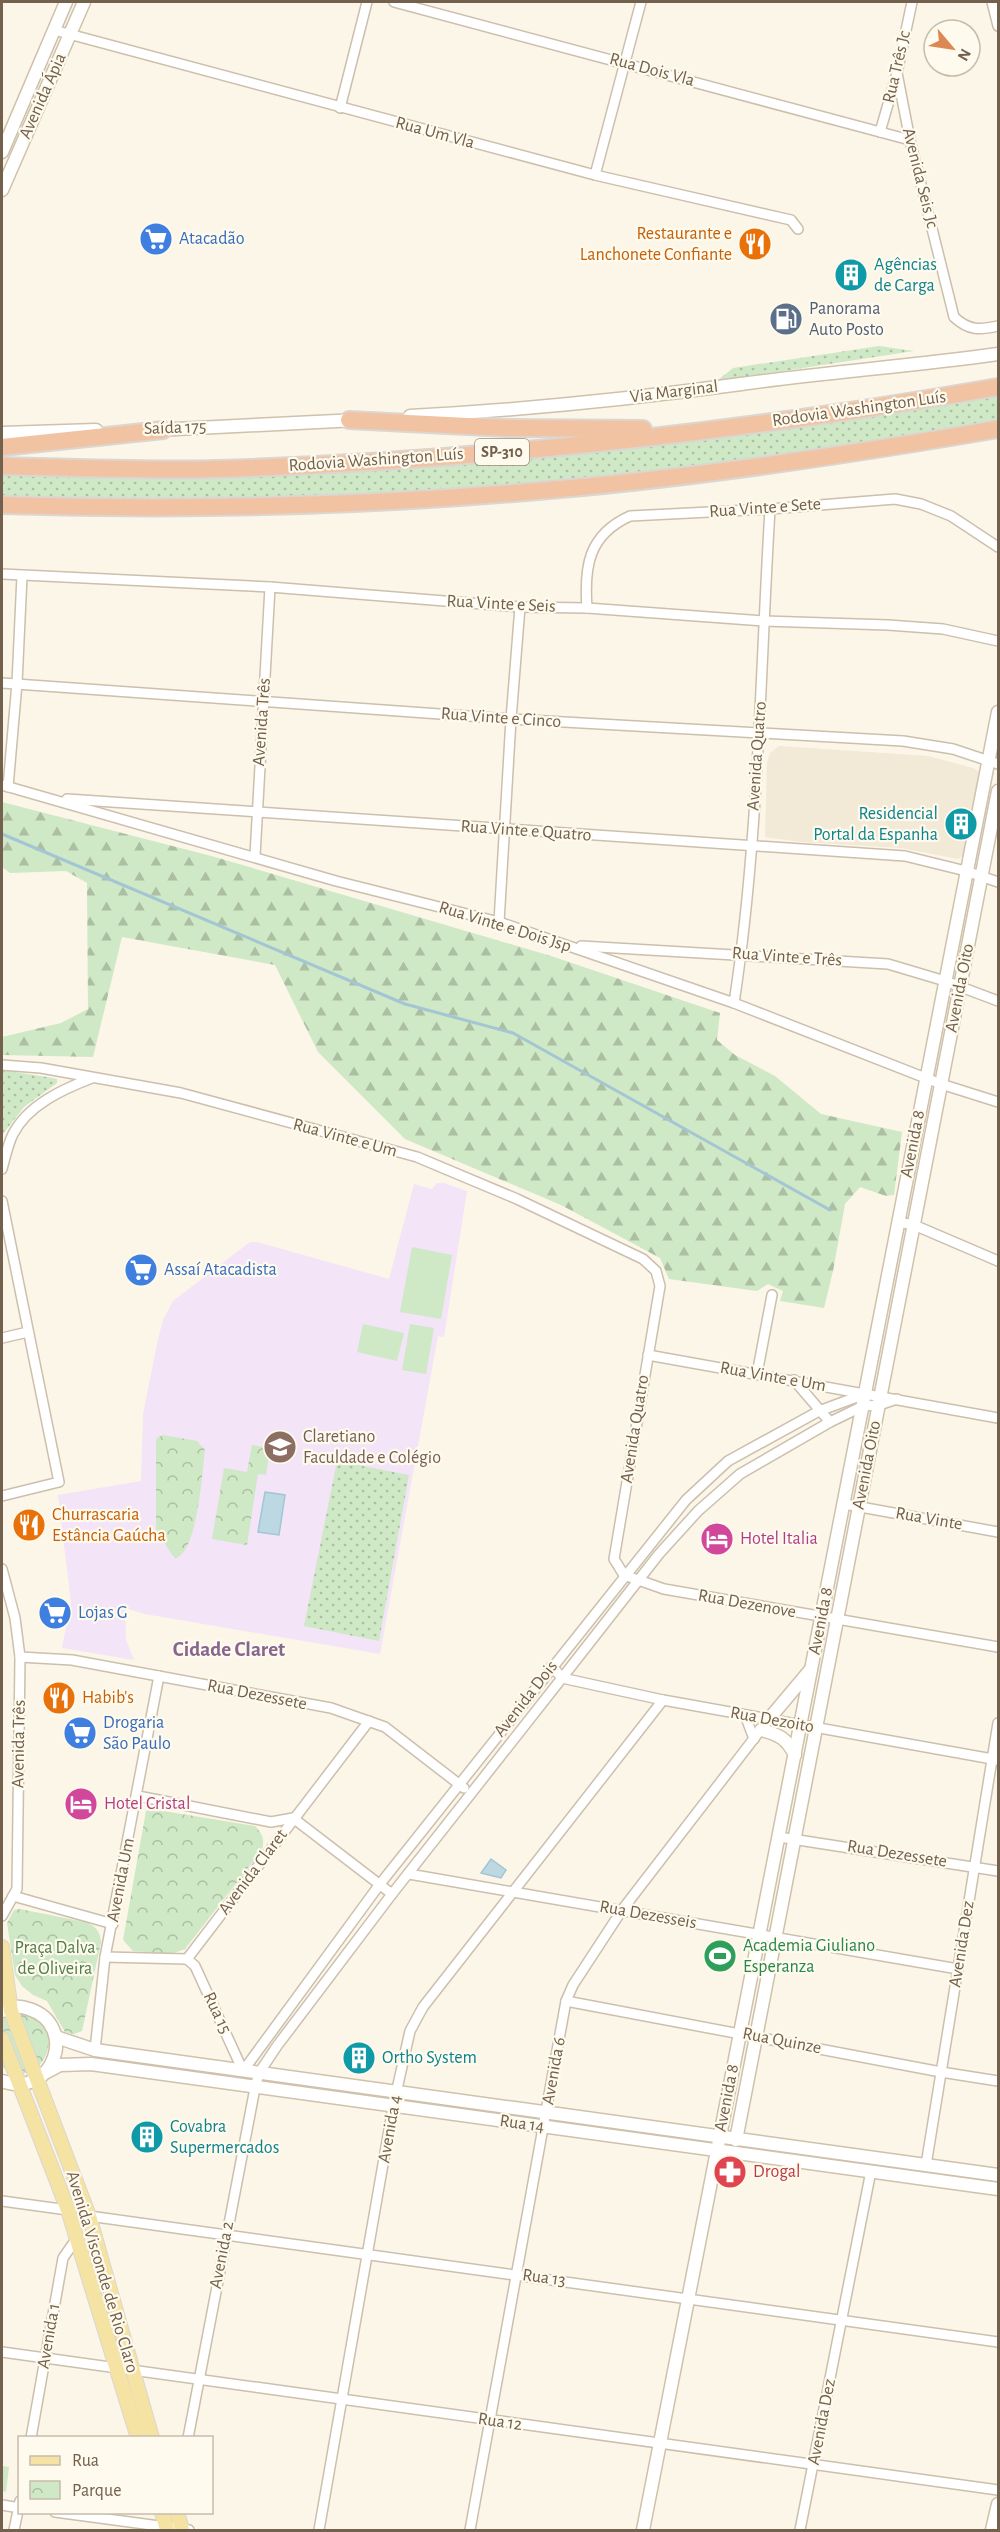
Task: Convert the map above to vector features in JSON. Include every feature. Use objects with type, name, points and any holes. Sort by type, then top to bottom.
[{"type":"highway","name":"Rodovia Washington Luís","points":[[2,466],[216,469],[384,462],[581,445],[728,428],[999,387]]},
{"type":"highway","points":[[349,420],[518,429],[728,428]]},
{"type":"highway","points":[[2,447],[163,429]]},
{"type":"highway","name":"SP-310","points":[[2,505],[69,507],[304,504],[540,491],[860,453],[999,429]]},
{"type":"highway","points":[[2,511],[69,507]]},
{"type":"main road","name":"Avenida Visconde de Rio Claro","points":[[2,1947],[6,2009],[42,2076],[89,2216],[151,2436]]},
{"type":"main road","name":"Avenida Visconde de Rio Claro","points":[[2,2039],[68,2210],[137,2436]]},
{"type":"main road","points":[[163,2514],[167,2529]]},
{"type":"main road","points":[[178,2514],[185,2530]]},
{"type":"street","name":"Avenida Ápia","points":[[2,152],[66,2]]},
{"type":"street","name":"Avenida Ápia","points":[[2,190],[84,2]]},
{"type":"street","points":[[340,108],[367,2]]},
{"type":"street","name":"Rua Dois Vla","points":[[394,2],[910,140]]},
{"type":"street","points":[[595,175],[641,2]]},
{"type":"street","name":"Rua Três Jc","points":[[880,132],[897,73],[912,2]]},
{"type":"street","points":[[993,2],[999,26]]},
{"type":"street","name":"Rua Um Vla","points":[[54,30],[595,175],[791,220],[798,229]]},
{"type":"street","name":"Avenida Seis Jc","points":[[897,73],[910,140],[954,318],[969,329],[979,330],[999,326]]},
{"type":"street","name":"Via Marginal","points":[[349,420],[503,411],[693,392],[741,384],[999,354]]},
{"type":"street","name":"Saída 175","points":[[2,433],[163,429],[349,420]]},
{"type":"street","name":"Rua Vinte e Sete","points":[[587,608],[585,579],[597,542],[613,524],[630,516],[907,500],[951,516],[999,547]]},
{"type":"street","name":"Avenida Quatro","points":[[734,1003],[742,954],[760,734],[770,509]]},
{"type":"street","name":"Rua Vinte e Seis","points":[[2,574],[270,587],[520,607],[587,608],[764,621],[888,625],[943,629],[999,641]]},
{"type":"street","points":[[5,786],[17,683],[22,576]]},
{"type":"street","name":"Avenida Três","points":[[255,856],[270,587]]},
{"type":"street","points":[[499,922],[520,607]]},
{"type":"street","name":"Rua Vinte e Cinco","points":[[2,682],[264,703],[912,742],[953,749],[993,763]]},
{"type":"street","name":"Avenida 8","points":[[643,2530],[966,871],[993,763],[999,712]]},
{"type":"street","name":"Rua Vinte e Dois Jsp","points":[[5,786],[336,881],[499,922],[734,1003],[941,1084],[999,1102]]},
{"type":"street","name":"Avenida Oito","points":[[736,2140],[999,791]]},
{"type":"street","name":"Rua Vinte e Quatro","points":[[49,798],[905,856],[966,871],[999,882]]},
{"type":"street","name":"Rua Vinte e Três","points":[[569,946],[888,964],[999,1000]]},
{"type":"street","name":"Rua Vinte e Um","points":[[2,1065],[41,1068],[181,1093],[432,1162],[644,1259],[656,1270],[660,1281]]},
{"type":"street","points":[[2,1169],[14,1133],[31,1112],[62,1090],[93,1077]]},
{"type":"street","points":[[2,1201],[59,1482],[2,1496]]},
{"type":"street","points":[[898,1222],[914,1225],[999,1261]]},
{"type":"street","name":"Avenida Quatro","points":[[624,1575],[614,1559],[660,1281]]},
{"type":"street","points":[[887,1281],[902,1283]]},
{"type":"street","points":[[757,1374],[772,1296]]},
{"type":"street","points":[[2,1338],[28,1332]]},
{"type":"street","name":"Rua Vinte e Um","points":[[648,1354],[794,1380],[864,1400]]},
{"type":"street","points":[[794,1380],[830,1422]]},
{"type":"street","points":[[864,1400],[897,1399],[999,1418]]},
{"type":"street","name":"Avenida Dois","points":[[243,2071],[380,1884],[686,1500],[728,1461],[819,1411],[864,1400]]},
{"type":"street","name":"Avenida Dois","points":[[259,2073],[392,1894],[638,1580],[698,1511],[740,1474],[864,1400]]},
{"type":"street","name":"Rua Vinte","points":[[844,1503],[999,1532]]},
{"type":"street","name":"Avenida Três","points":[[2,1569],[15,1618],[20,1657],[17,1889],[2,1916]]},
{"type":"street","name":"Rua Dezenove","points":[[624,1575],[664,1590],[999,1647]]},
{"type":"street","name":"Rua Dezessete","points":[[20,1657],[72,1660],[331,1708],[385,1728],[471,1793]]},
{"type":"street","points":[[552,1666],[562,1678]]},
{"type":"street","points":[[769,1719],[812,1668]]},
{"type":"street","name":"Avenida Um","points":[[95,2050],[105,1957],[138,1797],[159,1676]]},
{"type":"street","name":"Rua Dezoito","points":[[562,1678],[663,1700],[995,1759]]},
{"type":"street","points":[[540,1682],[551,1691]]},
{"type":"street","name":"Avenida 4","points":[[319,2530],[393,2107],[410,2031],[423,2007],[663,1700]]},
{"type":"street","points":[[745,1715],[758,1735],[774,1733],[788,1741],[795,1755]]},
{"type":"street","name":"Avenida 6","points":[[470,2530],[566,2001],[573,1985],[622,1910],[769,1719]]},
{"type":"street","name":"Avenida Claret","points":[[187,1959],[369,1721]]},
{"type":"street","name":"Avenida Dez","points":[[926,2165],[995,1759],[999,1723]]},
{"type":"street","points":[[138,1797],[271,1822],[293,1818],[392,1894]]},
{"type":"street","name":"Rua Dezessete","points":[[778,1837],[999,1871]]},
{"type":"street","name":"Rua Dezesseis","points":[[408,1874],[958,1969]]},
{"type":"street","points":[[13,1896],[113,1924]]},
{"type":"street","points":[[105,1957],[187,1959]]},
{"type":"street","name":"Rua 15","points":[[187,1959],[195,1966],[243,2071]]},
{"type":"street","name":"Rua Quinze","points":[[566,2001],[999,2081]]},
{"type":"street","points":[[6,2009],[22,2007],[37,2012],[50,2024],[56,2037],[55,2058],[42,2076]]},
{"type":"street","name":"Rua 14","points":[[56,2037],[95,2050],[999,2175]]},
{"type":"street","name":"Rua 14","points":[[20,2085],[60,2065],[91,2064],[717,2152],[999,2189]]},
{"type":"street","name":"Avenida 2","points":[[188,2436],[259,2073]]},
{"type":"street","points":[[2,2081],[20,2085]]},
{"type":"street","name":"Avenida Dez","points":[[800,2530],[870,2171]]},
{"type":"street","points":[[2,2201],[68,2210]]},
{"type":"street","name":"Rua 13","points":[[89,2216],[999,2342]]},
{"type":"street","name":"Avenida 1","points":[[31,2436],[63,2258],[77,2238]]},
{"type":"street","name":"Rua 12","points":[[2,2352],[660,2445],[999,2490]]},
{"type":"street","points":[[993,2530],[999,2504]]},
{"type":"street","points":[[2,2505],[18,2506]]},
{"type":"street","points":[[14,2530],[18,2511]]},
{"type":"street","points":[[68,2514],[185,2530]]},
{"type":"shaded area","points":[[779,746],[928,756],[980,772],[963,856],[958,859],[901,848],[801,842],[765,837],[767,762],[770,753]]},
{"type":"shaded area","name":"Claretiano Faculdade e Colégio","points":[[437,1183],[444,1183],[467,1191],[444,1337],[438,1336],[380,1654],[145,1614],[125,1608],[126,1640],[134,1660],[62,1648],[71,1602],[58,1495],[141,1481],[143,1414],[163,1320],[173,1301],[250,1242],[257,1242],[389,1279],[414,1184],[432,1189]]},
{"type":"green space","points":[[879,346],[914,351],[717,381],[733,368]]},
{"type":"green space","points":[[998,392],[998,422],[797,455],[606,478],[378,496],[156,501],[2,499],[2,474],[228,475]]},
{"type":"green space","points":[[2,802],[215,857],[551,956],[720,1013],[717,1040],[735,1055],[775,1076],[821,1114],[902,1132],[894,1195],[886,1196],[860,1187],[845,1204],[824,1308],[780,1301],[783,1291],[768,1284],[757,1291],[669,1279],[660,1258],[561,1205],[405,1139],[318,1052],[275,965],[122,937],[93,1057],[2,1055],[2,1037],[61,1023],[88,1009],[87,883],[66,871],[10,873],[2,867]]},
{"type":"green space","points":[[2,1070],[53,1078],[57,1079],[57,1083],[24,1107],[2,1135]]},
{"type":"green space","points":[[412,1247],[452,1255],[441,1319],[400,1312]]},
{"type":"green space","points":[[363,1324],[404,1333],[397,1361],[357,1352]]},
{"type":"green space","points":[[410,1324],[434,1328],[426,1374],[402,1370]]},
{"type":"green space","points":[[163,1435],[197,1441],[205,1450],[194,1526],[183,1552],[176,1558],[156,1529],[156,1441]]},
{"type":"green space","points":[[252,1445],[270,1448],[266,1475],[258,1474],[247,1545],[212,1539],[224,1468],[247,1472]]},
{"type":"green space","points":[[337,1461],[409,1475],[379,1641],[304,1626]]},
{"type":"green space","points":[[151,1809],[255,1826],[263,1840],[262,1850],[185,1949],[171,1954],[133,1951],[123,1940],[146,1811]]},
{"type":"green space","name":"Praça Dalva de Oliveira","points":[[20,1909],[85,1922],[95,1927],[100,1935],[101,1942],[82,2031],[74,2034],[65,2032],[47,2001],[33,1995],[22,1986],[15,1975],[7,1923],[14,1910]]},
{"type":"green space","points":[[17,2013],[34,2017],[45,2027],[49,2039],[47,2052],[41,2063],[30,2071],[17,2073],[2,2067],[2,2019]]},
{"type":"green space","points":[[2,2466],[9,2467],[6,2492],[2,2491]]},
{"type":"water","points":[[265,1492],[285,1495],[279,1535],[258,1532]]},
{"type":"water","points":[[491,1859],[506,1870],[501,1878],[481,1873]]},
{"type":"waterway","points":[[2,834],[405,1004],[513,1033],[830,1210]]},
{"type":"place","name":"Atacadão","points":[[156,239]]},
{"type":"place","name":"Restaurante e Lanchonete Confiante","points":[[755,244]]},
{"type":"place","name":"Agências de Carga","points":[[851,275]]},
{"type":"place","name":"Panorama Auto Posto","points":[[786,319]]},
{"type":"place","name":"Residencial Portal da Espanha","points":[[961,824]]},
{"type":"place","name":"Assaí Atacadista","points":[[141,1270]]},
{"type":"place","name":"Claretiano Faculdade e Colégio","points":[[280,1447]]},
{"type":"place","name":"Churrascaria Estância Gaúcha","points":[[29,1525]]},
{"type":"place","name":"Hotel Italia","points":[[717,1539]]},
{"type":"place","name":"Lojas G","points":[[55,1613]]},
{"type":"place","name":"Habib's","points":[[59,1698]]},
{"type":"place","name":"Drogaria São Paulo","points":[[80,1733]]},
{"type":"place","name":"Hotel Cristal","points":[[81,1804]]},
{"type":"place","name":"Academia Giuliano Esperanza","points":[[720,1956]]},
{"type":"place","name":"Ortho System","points":[[359,2058]]},
{"type":"place","name":"Covabra Supermercados","points":[[147,2137]]},
{"type":"place","name":"Drogal","points":[[730,2172]]},
{"type":"district","name":"Cidade Claret","points":[[229,1649]]}]
